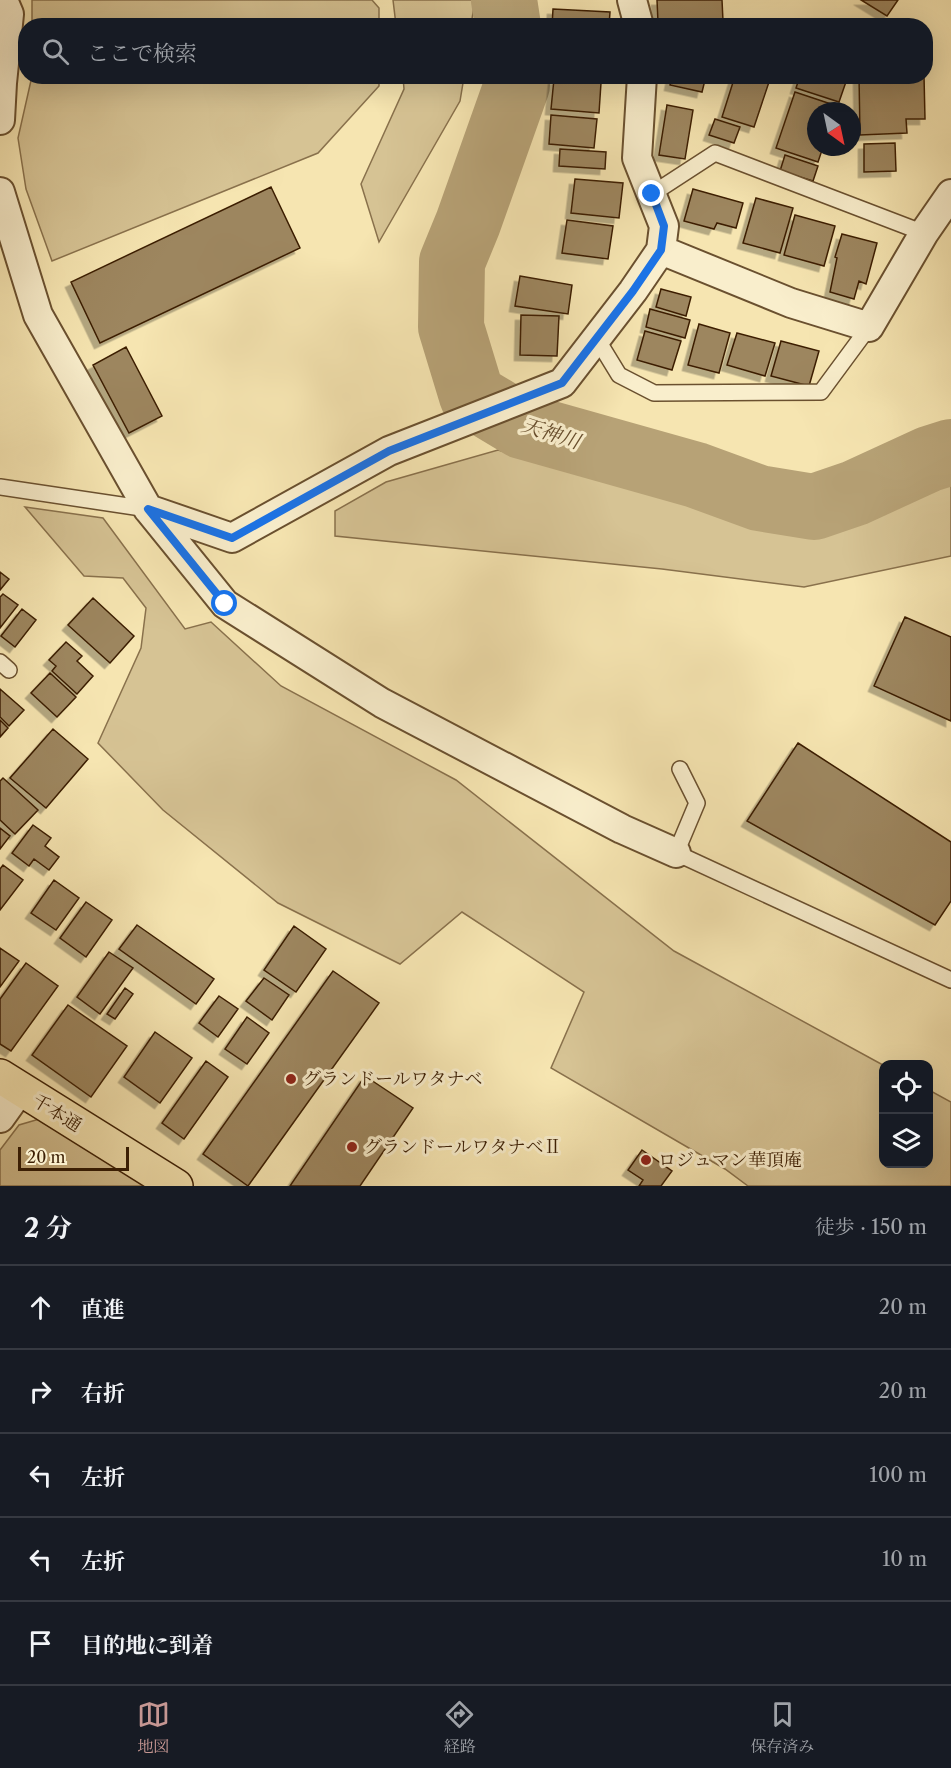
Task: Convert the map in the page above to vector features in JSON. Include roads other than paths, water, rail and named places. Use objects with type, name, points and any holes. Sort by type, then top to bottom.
[{"type":"main road","name":"千本通","points":[[10,1083],[176,1186]]},
{"type":"street","points":[[0,120],[9,14],[3,0]]},
{"type":"street","points":[[632,0],[637,18]]},
{"type":"street","points":[[148,509],[232,538],[389,451],[562,383],[633,291],[661,250],[664,226],[637,158],[642,84]]},
{"type":"street","points":[[0,192],[38,315],[148,509],[225,604],[382,703],[622,829],[676,853]]},
{"type":"street","points":[[661,250],[791,303],[869,327],[924,233],[951,194]]},
{"type":"street","points":[[0,1118],[10,1083]]},
{"type":"lane","points":[[652,194],[715,153],[924,233]]},
{"type":"lane","points":[[597,339],[618,375],[654,393],[821,392],[869,327]]},
{"type":"lane","points":[[0,487],[148,509]]},
{"type":"lane","points":[[680,769],[697,803],[676,853],[951,980]]},
{"type":"waterway","name":"天神川","points":[[504,0],[507,18]]},
{"type":"waterway","name":"天神川","points":[[517,84],[452,262],[451,327],[472,396],[522,426],[696,475],[759,498],[814,507],[855,493],[929,459],[951,452]]},
{"type":"place","name":"グランドールワタナベ","points":[[291,1079]]},
{"type":"place","name":"グランドールワタナベⅡ","points":[[352,1147]]},
{"type":"place","name":"ロジュマン華頂庵","points":[[646,1160]]}]
